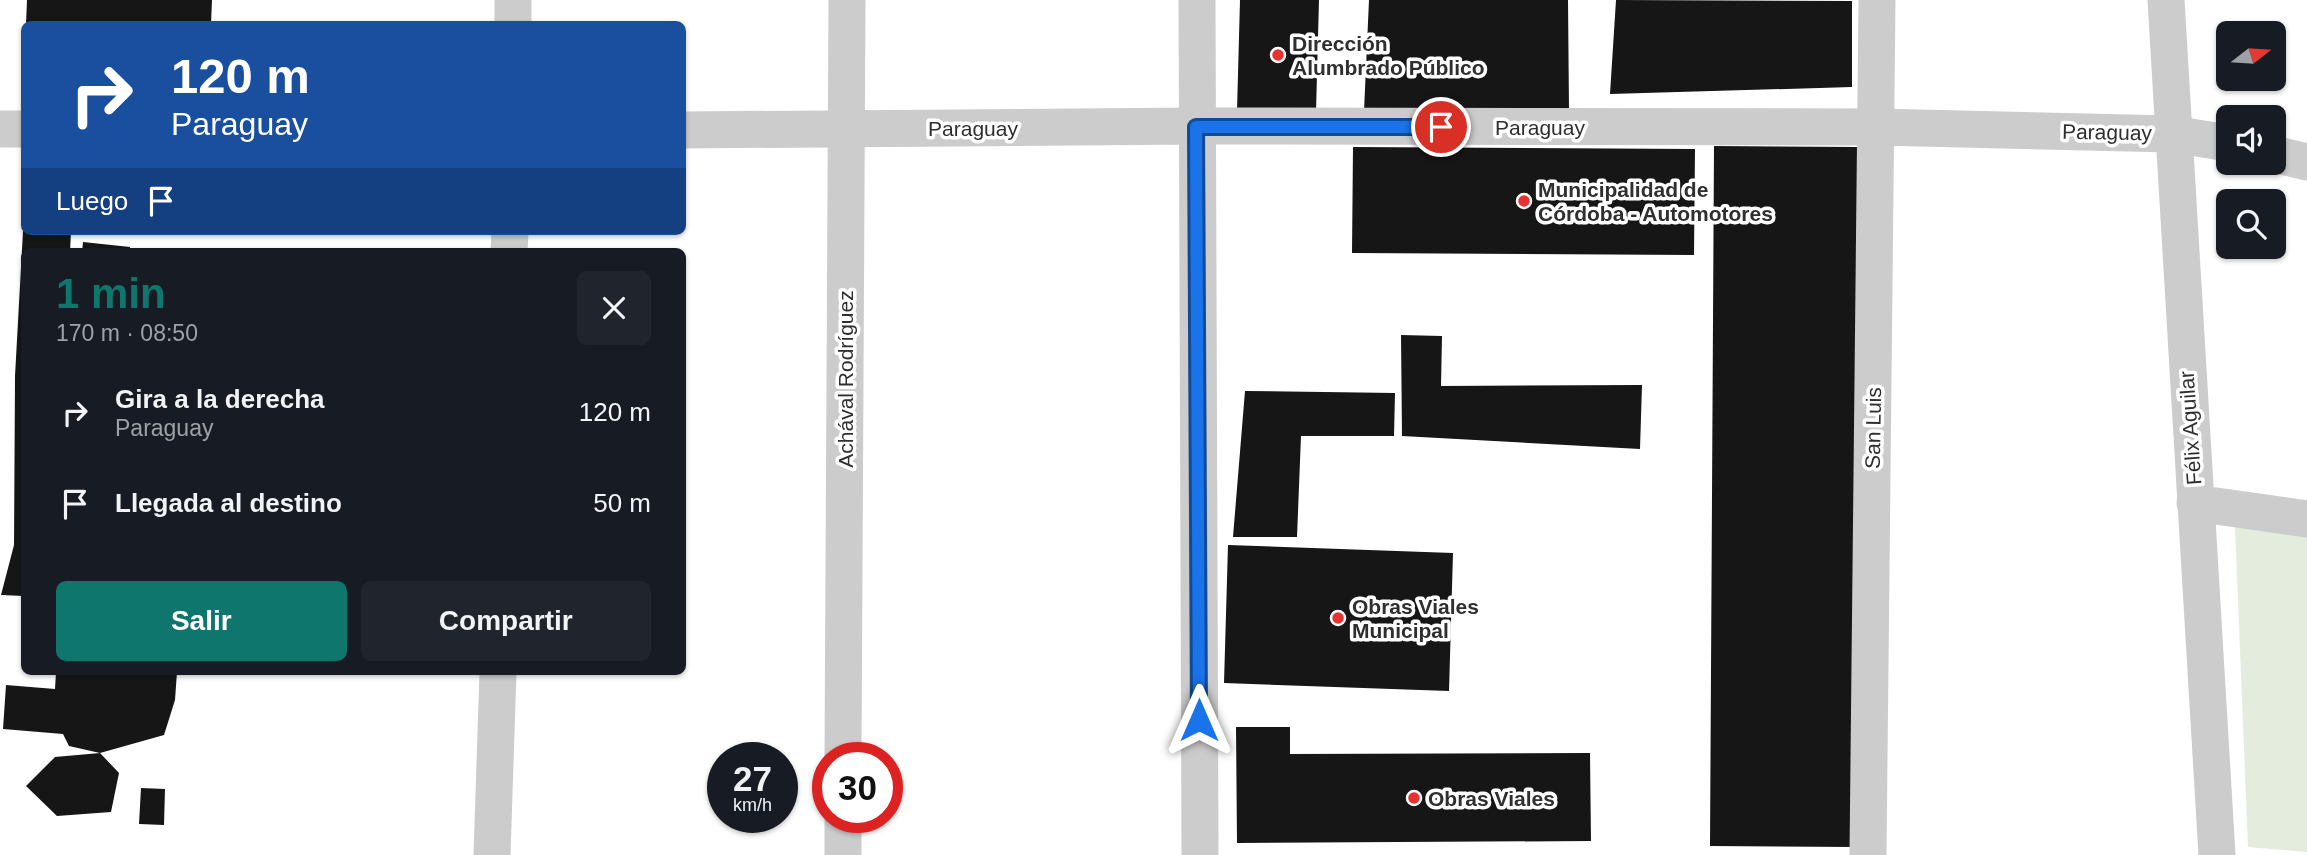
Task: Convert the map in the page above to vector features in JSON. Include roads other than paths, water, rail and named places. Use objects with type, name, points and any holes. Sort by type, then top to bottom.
[{"type":"street","points":[[513,0],[513,21]]},
{"type":"street","name":"Achával Rodríguez","points":[[843,742],[847,0]]},
{"type":"street","points":[[1198,0],[1196,127],[1200,855]]},
{"type":"street","name":"San Luis","points":[[1868,855],[1877,0]]},
{"type":"street","name":"Félix Aguilar","points":[[2166,0],[2217,855]]},
{"type":"street","name":"Paraguay","points":[[686,131],[1196,127],[1876,127],[2172,134],[2216,142]]},
{"type":"street","points":[[0,129],[21,129]]},
{"type":"street","points":[[2286,157],[2307,162]]},
{"type":"street","points":[[2195,503],[2307,519]]},
{"type":"street","points":[[492,855],[498,675]]},
{"type":"street","points":[[843,833],[843,855]]},
{"type":"place","name":"Dirección Alumbrado Público","points":[[1278,55]]},
{"type":"place","name":"Municipalidad de Córdoba - Automotores","points":[[1524,201]]},
{"type":"place","name":"Obras Viales Municipal","points":[[1338,618]]},
{"type":"place","name":"Obras Viales","points":[[1414,798]]}]
